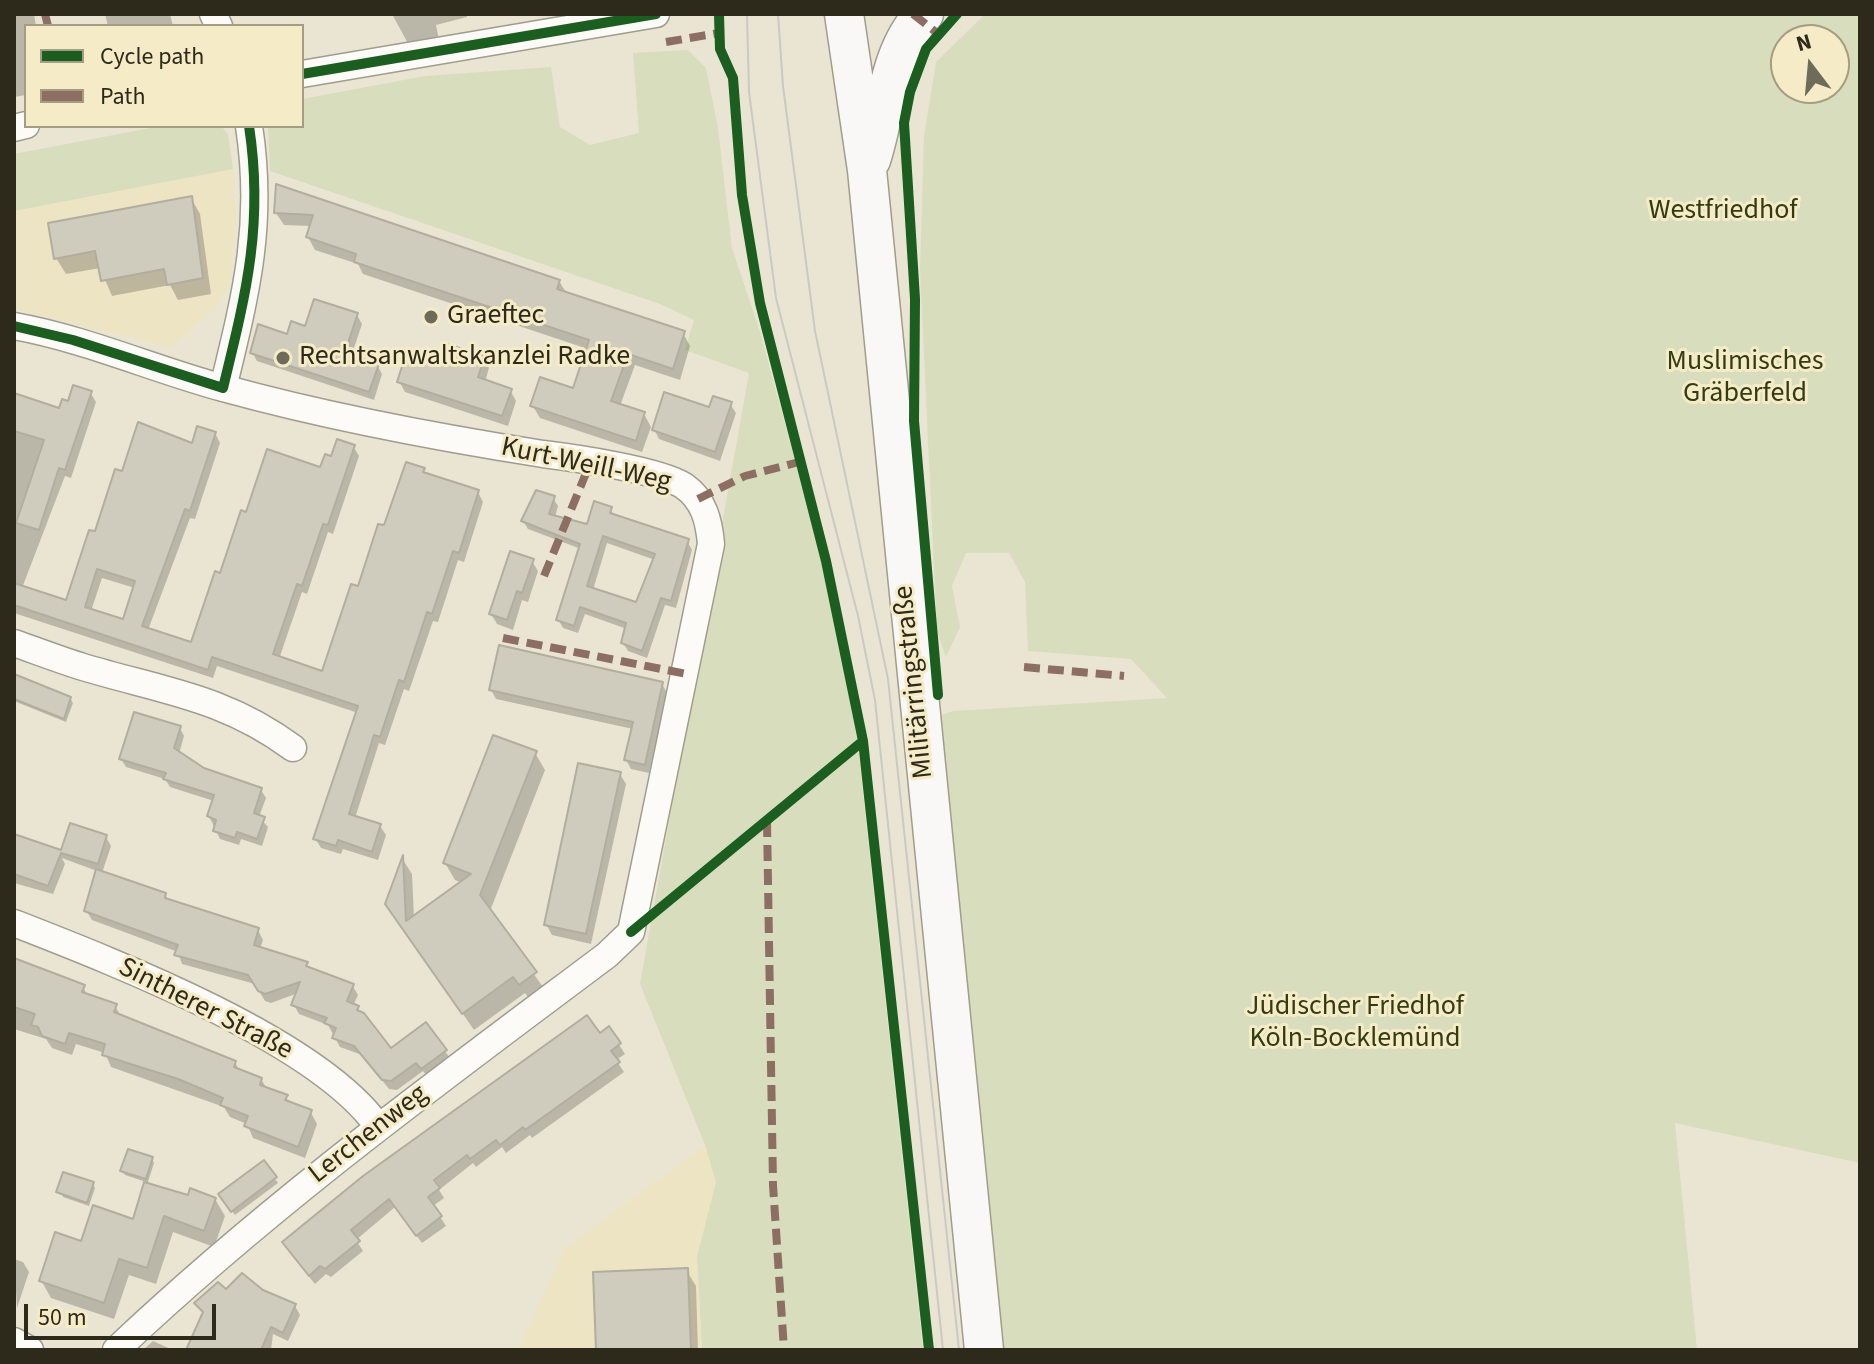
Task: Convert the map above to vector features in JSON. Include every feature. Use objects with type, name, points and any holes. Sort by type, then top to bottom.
[{"type":"main road","name":"Militärringstraße","points":[[844,14],[867,170],[984,1350]]},
{"type":"main road","points":[[867,170],[884,121],[897,55],[924,14]]},
{"type":"street","points":[[304,74],[656,14]]},
{"type":"street","points":[[223,388],[251,275],[256,222],[249,128]]},
{"type":"street","name":"Kurt-Weill-Weg","points":[[14,326],[73,340],[223,388],[457,441],[624,469],[682,485],[698,499],[708,520],[711,544],[631,932]]},
{"type":"street","points":[[14,643],[82,667],[210,701],[261,725],[293,748]]},
{"type":"street","name":"Sintherer Straße","points":[[14,923],[105,958],[255,1032],[347,1091],[377,1125]]},
{"type":"street","name":"Lerchenweg","points":[[116,1350],[179,1290],[377,1125],[597,962],[631,932]]},
{"type":"street","points":[[14,1341],[30,1350]]},
{"type":"shaded area","points":[[233,169],[236,220],[230,284],[218,305],[172,348],[14,309],[14,211]]},
{"type":"shaded area","points":[[705,1145],[716,1182],[697,1257],[702,1350],[518,1350],[565,1248]]},
{"type":"green space","points":[[985,14],[1860,14],[1860,1163],[1675,1123],[1697,1350],[995,1350],[933,718],[953,711],[1167,698],[1131,659],[1028,651],[1025,582],[1009,553],[966,553],[952,586],[960,627],[946,657],[937,632],[920,270],[924,135],[936,62]]},
{"type":"green space","points":[[688,50],[706,68],[718,128],[732,248],[760,332],[822,561],[857,738],[923,1350],[702,1350],[697,1257],[716,1182],[705,1145],[640,984],[749,373],[685,350],[694,320],[660,304],[270,171],[268,128],[304,128],[304,99],[425,76],[551,67],[560,127],[590,145],[639,133],[633,53]]},
{"type":"green space","points":[[150,128],[223,128],[228,134],[233,169],[14,211],[14,154]]},
{"type":"building","points":[[276,184],[560,280],[557,289],[685,331],[673,369],[628,354],[611,401],[645,412],[636,441],[530,406],[540,377],[573,388],[589,340],[354,262],[356,254],[306,237],[313,215],[274,213]]},
{"type":"building","points":[[192,196],[203,278],[167,285],[164,269],[101,281],[95,251],[54,259],[48,223]]},
{"type":"building","points":[[314,299],[358,313],[345,352],[379,364],[369,392],[250,353],[258,324],[287,334],[291,321],[305,326]]},
{"type":"building","points":[[447,344],[485,356],[478,377],[512,389],[502,416],[397,382],[406,354],[440,365]]},
{"type":"building","points":[[73,385],[92,391],[65,470],[59,468],[39,530],[16,523],[44,440],[14,431],[14,393],[59,408],[62,399],[68,401]]},
{"type":"building","points":[[664,392],[709,407],[713,396],[732,402],[715,452],[652,430]]},
{"type":"building","points":[[138,422],[192,443],[197,426],[216,432],[190,511],[185,509],[142,626],[191,642],[215,571],[220,573],[241,510],[246,512],[267,449],[320,467],[325,454],[331,456],[337,439],[355,445],[328,525],[323,524],[302,586],[297,584],[273,654],[322,671],[351,584],[358,586],[378,524],[384,525],[406,462],[425,468],[423,472],[479,490],[459,553],[453,551],[432,614],[427,612],[404,682],[399,680],[380,737],[374,735],[349,814],[381,824],[372,852],[338,840],[336,846],[313,839],[358,706],[212,657],[208,670],[14,605],[14,583],[66,600],[89,530],[95,531],[115,469],[122,471]],"holes":[[[97,569],[135,581],[123,619],[85,607]]]},
{"type":"building","points":[[536,490],[555,496],[549,514],[587,524],[594,501],[612,507],[610,513],[689,539],[671,601],[661,598],[642,651],[621,643],[626,623],[580,607],[574,626],[556,620],[580,544],[521,521]],"holes":[[[603,536],[655,554],[636,602],[587,586]]]},
{"type":"building","points":[[510,551],[534,559],[522,593],[517,591],[507,620],[489,614]]},
{"type":"building","points":[[499,645],[663,682],[645,765],[624,760],[633,722],[489,690]]},
{"type":"building","points":[[14,674],[71,697],[64,719],[14,699]]},
{"type":"building","points":[[134,712],[181,726],[174,748],[204,768],[262,788],[254,813],[265,817],[257,839],[237,832],[235,838],[213,831],[216,820],[207,816],[214,795],[163,779],[166,773],[119,759]]},
{"type":"building","points":[[493,735],[537,751],[480,895],[537,972],[519,985],[513,977],[462,1014],[385,904],[403,855],[406,921],[471,874],[443,863]]},
{"type":"building","points":[[578,763],[621,772],[586,934],[544,925]]},
{"type":"building","points":[[70,823],[107,835],[98,864],[61,853],[48,886],[14,874],[14,834],[61,850]]},
{"type":"building","points":[[96,869],[166,893],[165,898],[259,928],[254,945],[308,962],[306,966],[354,984],[347,1001],[359,1006],[357,1010],[364,1013],[391,1048],[426,1022],[447,1050],[421,1069],[416,1063],[391,1081],[382,1080],[354,1046],[332,1038],[336,1028],[324,1023],[327,1018],[291,1005],[300,982],[265,994],[258,991],[248,975],[174,955],[178,945],[84,911]]},
{"type":"building","points":[[14,958],[85,985],[82,992],[117,1004],[114,1012],[236,1061],[234,1067],[262,1078],[260,1085],[288,1095],[285,1100],[312,1110],[298,1147],[244,1126],[248,1116],[220,1105],[223,1098],[178,1079],[102,1055],[105,1044],[69,1033],[65,1044],[42,1036],[38,1027],[31,1025],[35,1014],[14,1007]]},
{"type":"building","points":[[587,1015],[600,1033],[609,1026],[621,1043],[611,1051],[620,1062],[525,1130],[523,1127],[500,1145],[496,1140],[470,1159],[467,1155],[434,1180],[440,1188],[428,1197],[442,1216],[416,1236],[389,1199],[351,1230],[360,1241],[325,1269],[320,1266],[309,1276],[282,1242],[363,1176]]},
{"type":"building","points":[[128,1149],[153,1157],[146,1179],[120,1171]]},
{"type":"building","points":[[264,1160],[277,1177],[231,1212],[218,1194]]},
{"type":"building","points":[[63,1172],[94,1182],[87,1203],[56,1192]]},
{"type":"building","points":[[144,1182],[188,1195],[190,1188],[216,1198],[204,1231],[164,1216],[147,1268],[119,1259],[104,1303],[39,1281],[55,1232],[81,1241],[93,1205],[133,1219]]},
{"type":"building","points":[[688,1268],[691,1350],[596,1350],[593,1272]]},
{"type":"building","points":[[242,1273],[263,1290],[296,1304],[283,1333],[271,1327],[261,1350],[186,1350],[203,1312],[194,1303],[218,1282],[226,1289]]},
{"type":"tram line","points":[[747,14],[749,92],[776,298],[858,616],[875,700],[943,1350]]},
{"type":"tram line","points":[[778,14],[783,86],[815,331],[888,679],[959,1350]]},
{"type":"marked path","points":[[45,14],[48,24]]},
{"type":"marked path","points":[[913,14],[937,33]]},
{"type":"marked path","points":[[666,42],[719,33]]},
{"type":"marked path","points":[[544,576],[591,461]]},
{"type":"marked path","points":[[698,499],[745,476],[799,462]]},
{"type":"marked path","points":[[503,638],[687,674]]},
{"type":"marked path","points":[[1024,667],[1124,676]]},
{"type":"marked path","points":[[767,821],[773,1185],[784,1350]]},
{"type":"cycle path","points":[[304,74],[656,14]]},
{"type":"cycle path","points":[[719,14],[720,49],[733,78],[742,195],[760,303],[826,561],[863,741],[929,1350]]},
{"type":"cycle path","points":[[938,695],[914,421],[915,299],[904,123],[910,92],[926,49],[957,14]]},
{"type":"cycle path","points":[[14,326],[73,340],[223,388],[250,258],[254,195],[249,128]]},
{"type":"cycle path","points":[[631,932],[863,741]]},
{"type":"place","name":"Graeftec","points":[[431,317]]},
{"type":"place","name":"Rechtsanwaltskanzlei Radke","points":[[283,358]]},
{"type":"park label","name":"Westfriedhof","points":[[1723,212]]},
{"type":"park label","name":"Muslimisches Gräberfeld","points":[[1745,379]]},
{"type":"park label","name":"Jüdischer Friedhof Köln-Bocklemünd","points":[[1355,1024]]}]
